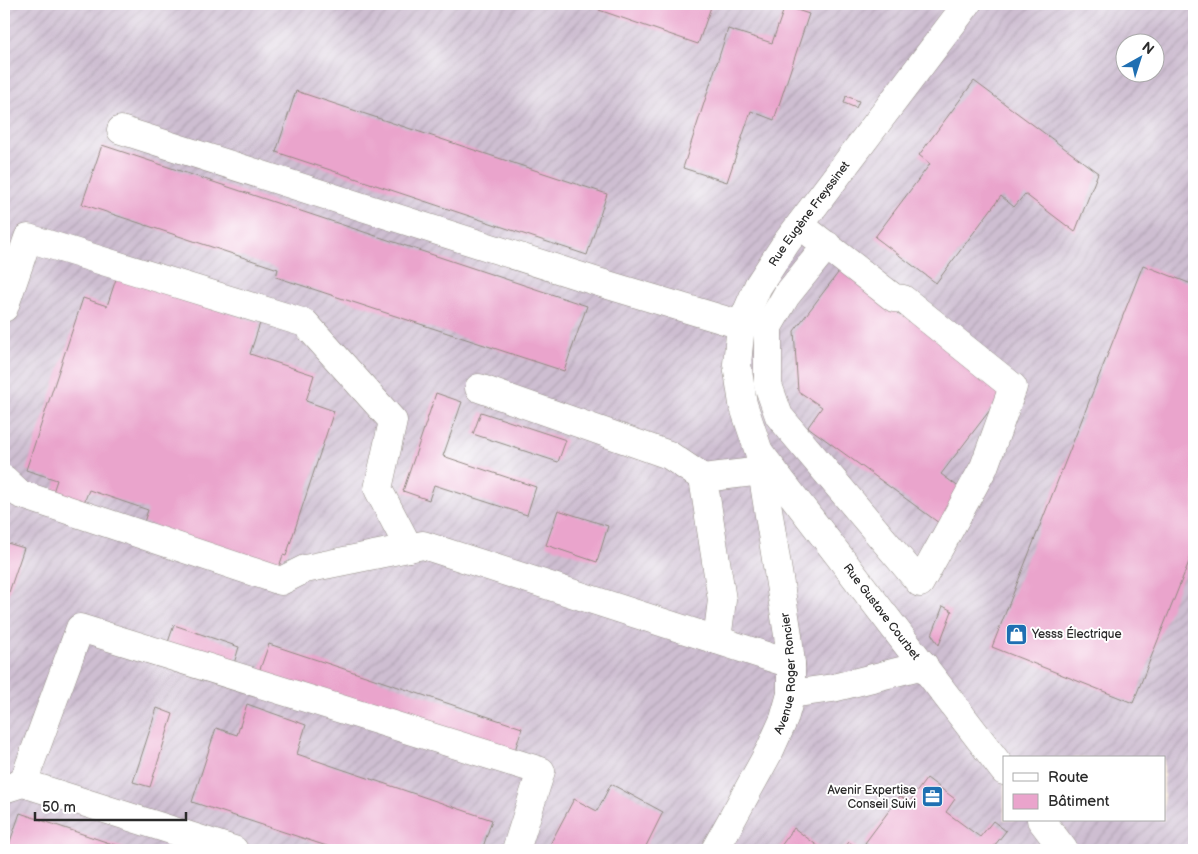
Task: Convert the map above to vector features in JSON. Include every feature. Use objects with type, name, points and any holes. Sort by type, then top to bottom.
[{"type":"street","name":"Rue Eugène Freyssinet","points":[[761,462],[744,404],[736,364],[741,325],[758,286],[800,225],[967,4]]},
{"type":"street","points":[[121,130],[598,282],[741,325]]},
{"type":"street","points":[[800,225],[894,298],[903,299],[1013,387],[984,467],[920,583],[780,416],[768,385],[768,328],[786,296],[827,246]]},
{"type":"street","points":[[4,308],[28,238],[305,323],[393,421],[378,489],[409,548]]},
{"type":"street","points":[[479,388],[669,454],[702,478],[722,600],[718,640]]},
{"type":"street","points":[[702,478],[761,462]]},
{"type":"street","name":"Avenue Roger Roncier","points":[[715,850],[770,750],[784,719],[791,694],[791,664],[788,636],[761,462]]},
{"type":"street","name":"Rue Gustave Courbet","points":[[761,462],[924,665],[1003,770]]},
{"type":"street","points":[[4,479],[20,494],[281,581],[306,569],[423,545],[791,664]]},
{"type":"street","points":[[234,850],[13,786],[80,628],[541,772],[516,850]]},
{"type":"street","points":[[791,694],[833,688],[924,665]]},
{"type":"street","points":[[1043,822],[1064,850]]},
{"type":"shaded area","points":[[10,4],[1188,4],[1194,12],[1194,850],[4,850],[4,16]]},
{"type":"building","points":[[601,4],[712,4],[698,44],[599,10]]},
{"type":"building","points":[[785,6],[809,14],[774,120],[751,111],[727,182],[683,168],[728,29],[772,43]]},
{"type":"building","points":[[974,81],[1098,173],[1075,232],[1025,194],[1014,207],[1001,196],[936,283],[875,237],[930,164],[919,155]]},
{"type":"building","points":[[296,91],[607,194],[587,255],[276,152]]},
{"type":"building","points":[[846,96],[859,101],[856,108],[844,103]]},
{"type":"building","points":[[102,145],[587,306],[564,371],[276,277],[278,269],[82,204]]},
{"type":"building","points":[[1143,265],[1194,285],[1194,549],[1133,703],[992,647]]},
{"type":"building","points":[[841,269],[901,316],[908,309],[1003,393],[941,474],[964,491],[939,523],[808,427],[822,407],[798,391],[794,331]]},
{"type":"building","points":[[117,276],[260,323],[250,354],[314,375],[306,401],[334,411],[286,556],[283,555],[278,570],[144,522],[148,510],[89,490],[83,505],[52,495],[57,480],[26,470],[83,298],[107,306]]},
{"type":"building","points":[[436,393],[462,402],[443,456],[536,487],[527,515],[434,485],[429,500],[403,491]]},
{"type":"building","points":[[481,412],[566,440],[558,462],[473,434]]},
{"type":"building","points":[[558,510],[608,526],[597,562],[546,545]]},
{"type":"building","points":[[4,542],[24,548],[4,607]]},
{"type":"building","points":[[943,606],[952,611],[939,645],[932,635]]},
{"type":"building","points":[[174,625],[239,647],[233,667],[167,645]]},
{"type":"building","points":[[269,644],[522,728],[513,757],[259,672]]},
{"type":"building","points":[[247,704],[306,725],[297,754],[492,820],[482,850],[339,850],[192,802],[216,728],[237,735]]},
{"type":"building","points":[[157,708],[173,714],[150,787],[133,782]]},
{"type":"building","points":[[927,778],[955,799],[946,812],[980,837],[993,821],[1006,831],[991,850],[874,850],[865,843],[900,796],[909,802]]},
{"type":"building","points":[[611,784],[663,812],[644,850],[547,850],[574,799],[597,811]]},
{"type":"building","points":[[20,813],[130,850],[7,850]]},
{"type":"building","points":[[794,828],[823,850],[778,850]]},
{"type":"building","points":[[849,842],[860,850],[843,850]]},
{"type":"place","name":"Yesss Électrique","points":[[1016,634]]},
{"type":"place","name":"Avenir Expertise Conseil Suivi","points":[[932,797]]}]
